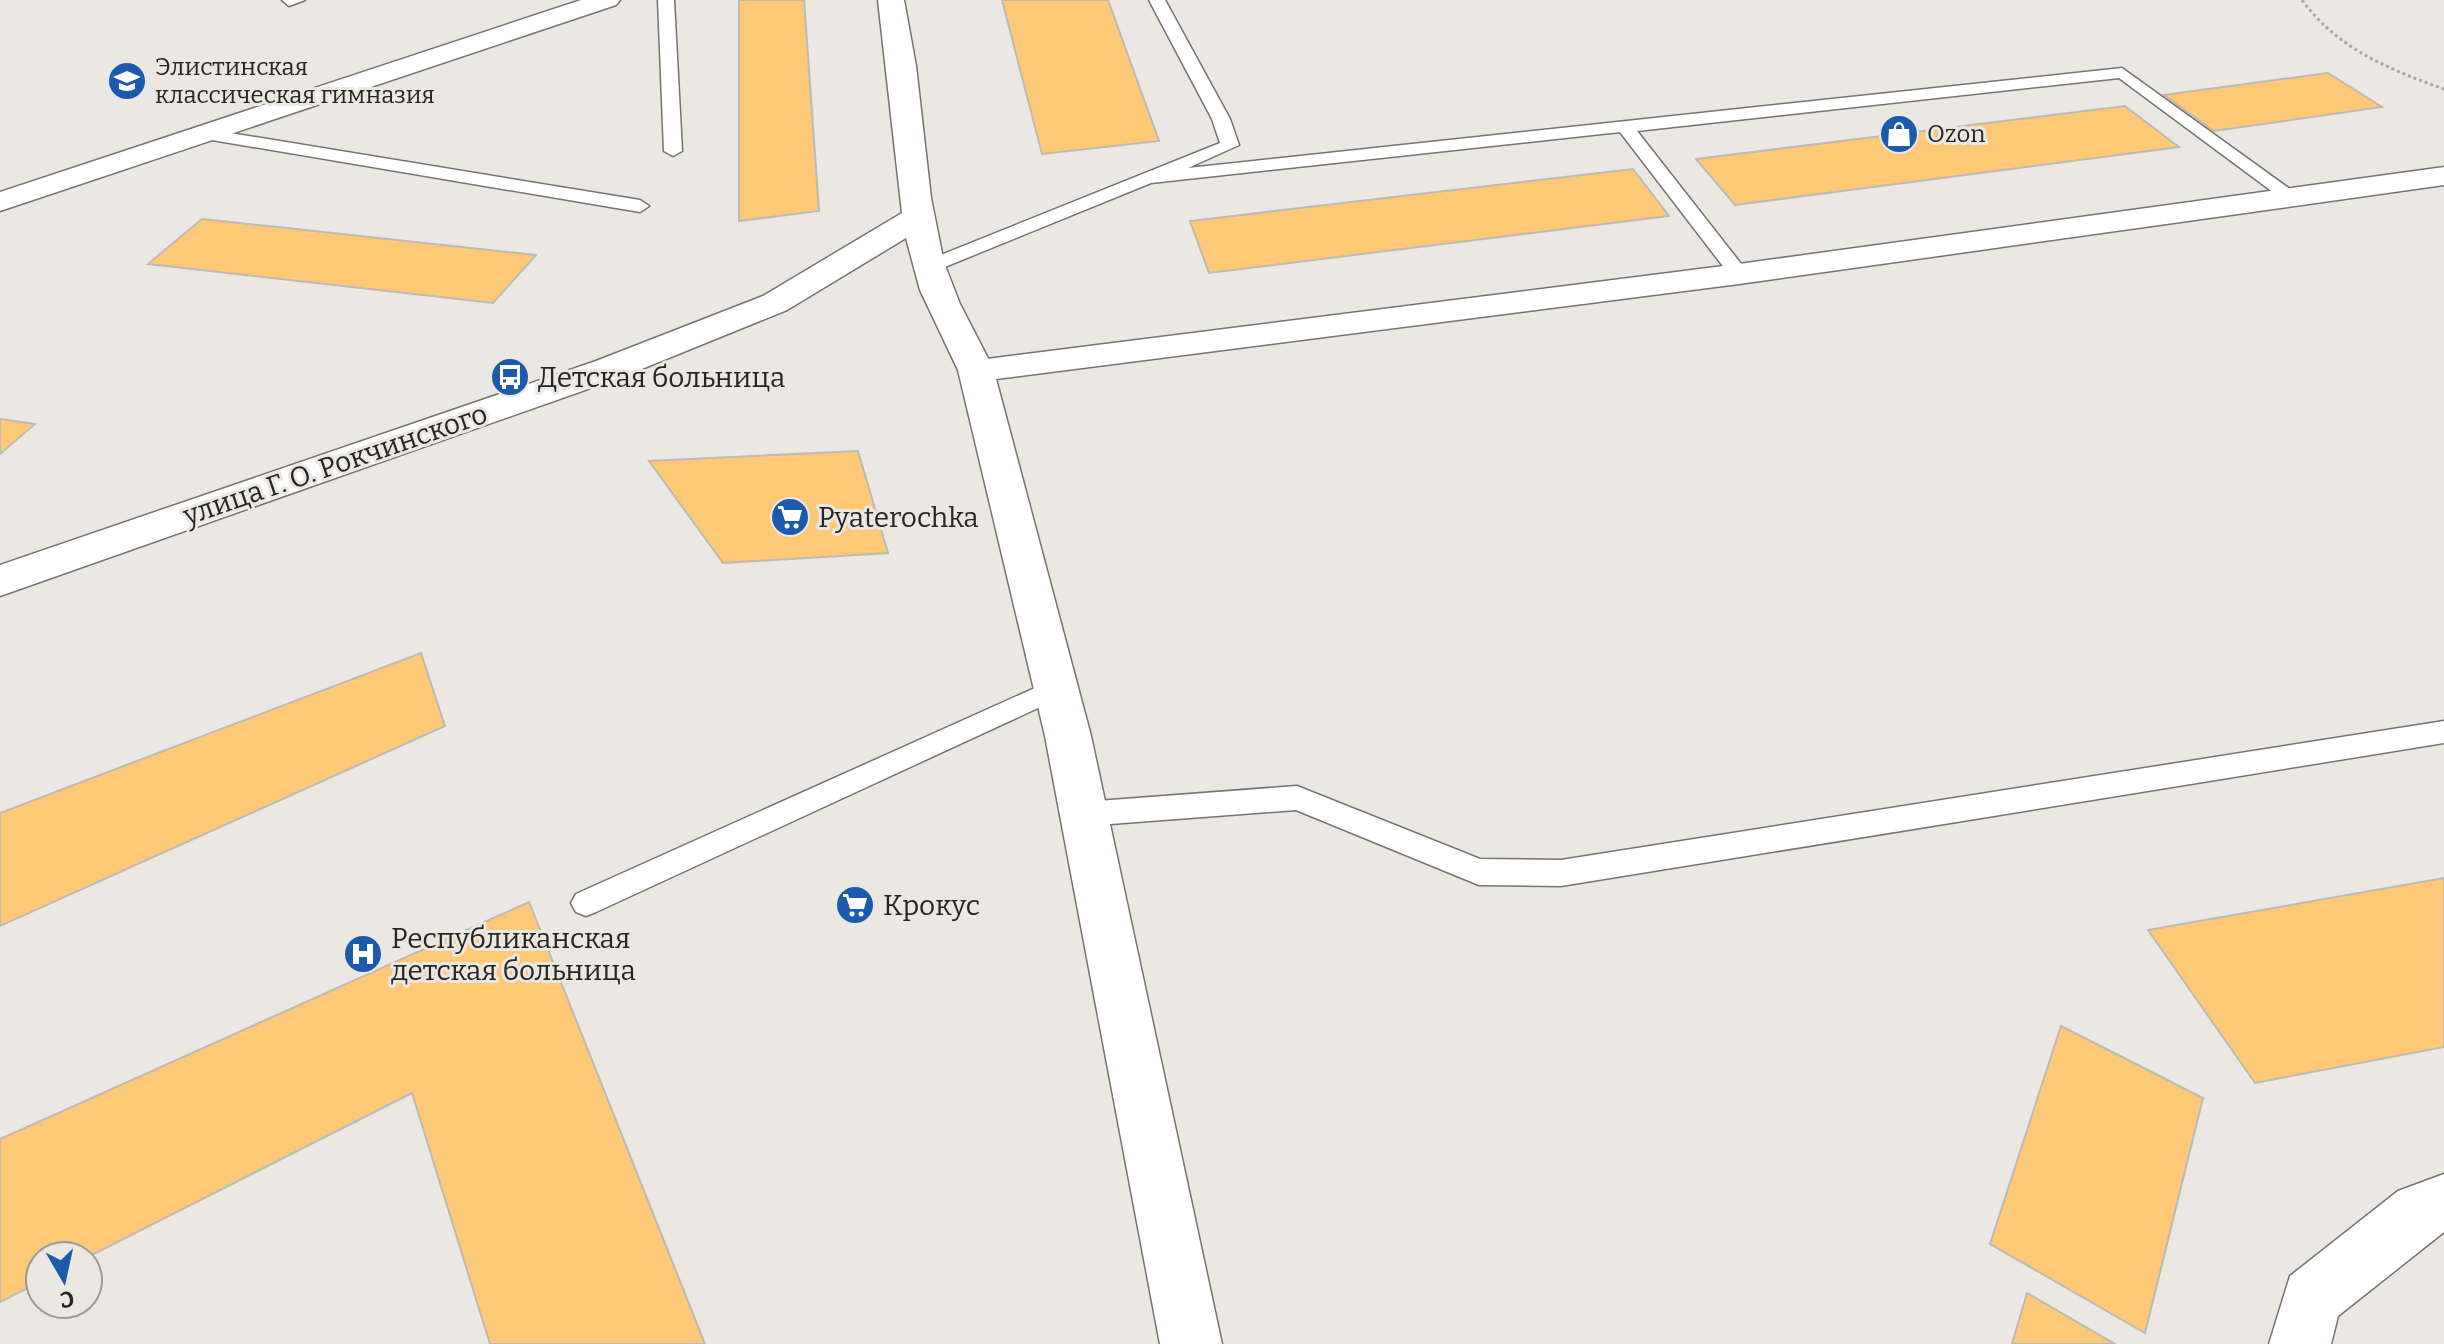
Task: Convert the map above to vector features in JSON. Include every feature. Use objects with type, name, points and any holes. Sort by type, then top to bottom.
[{"type":"street","points":[[0,202],[607,0]]},
{"type":"street","points":[[891,0],[903,52],[918,217],[928,267],[976,370],[1055,689],[1084,814],[1191,1344]]},
{"type":"street","points":[[976,370],[1739,274],[2444,176]]},
{"type":"street","name":"улица Г. О. Рокчинского","points":[[0,581],[609,369],[775,303],[918,217]]},
{"type":"street","points":[[2300,1344],[2312,1298],[2419,1212],[2444,1203]]},
{"type":"lane","points":[[289,1],[297,0]]},
{"type":"lane","points":[[666,0],[673,151]]},
{"type":"lane","points":[[928,267],[1230,145],[1221,119],[1157,0]]},
{"type":"lane","points":[[1140,179],[2122,73],[2292,197]]},
{"type":"lane","points":[[1625,127],[1739,274]]},
{"type":"lane","points":[[206,134],[640,206]]},
{"type":"lane","points":[[586,903],[1055,689]]},
{"type":"lane","points":[[1084,814],[1297,798],[1479,872],[1561,873],[2444,732]]},
{"type":"path","points":[[2302,0],[2317,25],[2366,60],[2444,89]]},
{"type":"building","points":[[739,0],[804,0],[819,211],[739,221]]},
{"type":"building","points":[[1002,0],[1108,0],[1159,141],[1042,154]]},
{"type":"building","points":[[2328,73],[2382,107],[2214,131],[2164,95]]},
{"type":"building","points":[[2125,106],[2179,147],[1735,205],[1696,159]]},
{"type":"building","points":[[1633,169],[1669,216],[1209,273],[1190,221]]},
{"type":"building","points":[[202,219],[536,255],[493,303],[148,264]]},
{"type":"building","points":[[0,419],[35,424],[0,454]]},
{"type":"building","points":[[858,451],[888,553],[723,563],[649,461]]},
{"type":"building","points":[[421,653],[445,726],[0,926],[0,813]]},
{"type":"building","points":[[2444,878],[2444,1047],[2255,1083],[2148,930]]},
{"type":"building","points":[[529,902],[705,1344],[490,1344],[412,1093],[104,1249],[104,1240],[24,1240],[24,1290],[0,1302],[0,1139]]},
{"type":"building","points":[[2061,1026],[2203,1098],[2145,1333],[1990,1244]]},
{"type":"building","points":[[2027,1293],[2115,1344],[2012,1344]]},
{"type":"place","name":"Элистинская классическая гимназия","points":[[127,81]]},
{"type":"place","name":"Ozon","points":[[1899,134]]},
{"type":"place","name":"Детская больница","points":[[510,377]]},
{"type":"place","name":"Pyaterochka","points":[[790,517]]},
{"type":"place","name":"Крокус","points":[[855,905]]},
{"type":"place","name":"Республиканская детская больница","points":[[363,954]]}]
